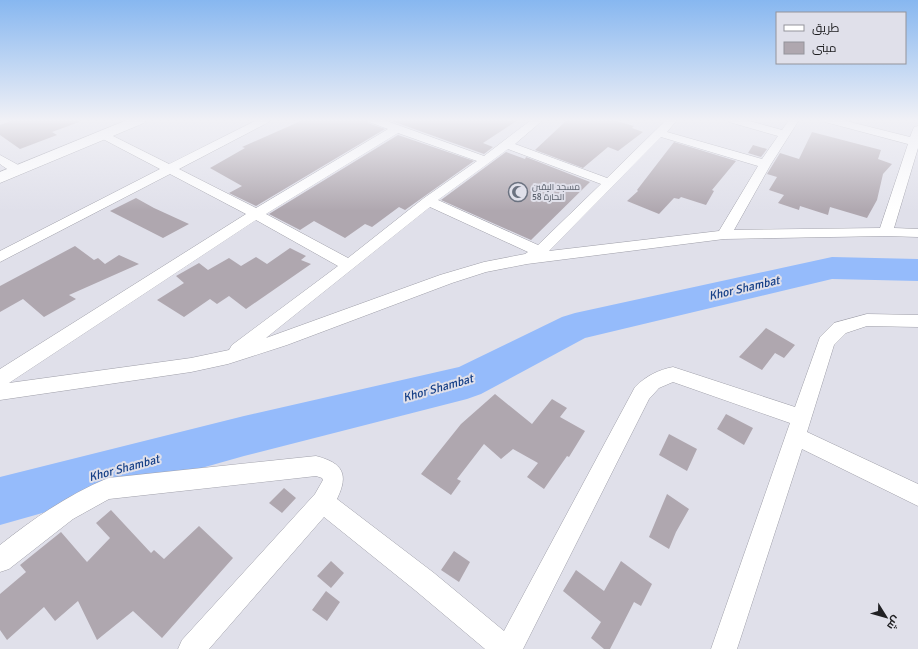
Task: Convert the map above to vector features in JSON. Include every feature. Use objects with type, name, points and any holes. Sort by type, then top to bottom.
[{"type":"street","points":[[0,178],[66,150]]},
{"type":"street","points":[[132,150],[256,214],[349,265]]},
{"type":"street","points":[[0,257],[207,150]]},
{"type":"street","points":[[0,379],[256,214],[361,150]]},
{"type":"street","points":[[457,150],[485,160]]},
{"type":"street","points":[[228,357],[349,265],[429,201],[499,150]]},
{"type":"street","points":[[521,150],[610,183]]},
{"type":"street","points":[[534,256],[642,150]]},
{"type":"street","points":[[718,150],[765,164]]},
{"type":"street","points":[[724,235],[774,150]]},
{"type":"street","points":[[886,232],[913,150]]},
{"type":"street","points":[[0,159],[18,170]]},
{"type":"street","points":[[429,201],[534,256]]},
{"type":"street","points":[[0,392],[184,366],[228,357],[281,340],[446,279],[534,256],[724,235],[886,232],[918,233]]},
{"type":"street","points":[[724,649],[826,342],[840,328],[867,320],[918,321]]},
{"type":"street","points":[[323,502],[507,649],[642,393],[650,384],[662,376],[673,374],[799,427],[918,495]]},
{"type":"street","points":[[0,560],[74,505],[108,489],[316,466],[327,470],[332,475],[334,482],[332,489],[323,502],[191,649]]},
{"type":"building","points":[[241,150],[349,150],[256,206],[229,193],[242,186],[210,168]]},
{"type":"building","points":[[373,150],[443,150],[474,161],[405,210],[399,207],[372,227],[365,224],[345,238],[314,221],[300,230],[269,214]]},
{"type":"building","points":[[474,150],[489,150],[484,154]]},
{"type":"building","points":[[536,150],[604,150],[583,168]]},
{"type":"building","points":[[668,150],[701,150],[736,161],[712,190],[714,191],[706,205],[681,197],[679,199],[674,198],[659,214],[627,201],[638,191],[637,190]]},
{"type":"building","points":[[750,150],[766,150],[761,157],[748,153]]},
{"type":"building","points":[[803,150],[881,150],[878,159],[892,164],[883,174],[877,200],[867,218],[830,207],[828,215],[800,206],[799,210],[778,203],[784,195],[769,190],[777,177],[767,174],[780,153],[799,159]]},
{"type":"building","name":"مسجد اليقين الحارة 58","points":[[506,152],[525,159],[526,157],[590,182],[531,240],[441,200]]},
{"type":"building","points":[[136,198],[189,224],[163,238],[110,211]]},
{"type":"building","points":[[75,246],[94,260],[98,258],[105,264],[119,255],[139,264],[69,295],[76,299],[44,317],[23,299],[0,312],[0,286]]},
{"type":"building","points":[[290,248],[306,256],[301,260],[311,264],[246,309],[229,296],[217,304],[210,299],[184,317],[157,300],[184,283],[176,276],[199,263],[208,270],[229,258],[241,266],[256,257],[267,264]]},
{"type":"building","points":[[766,328],[795,345],[784,358],[775,353],[762,370],[739,357]]},
{"type":"building","points":[[495,394],[532,424],[552,399],[567,408],[560,417],[585,431],[569,457],[567,456],[544,489],[527,477],[538,463],[513,449],[501,459],[484,444],[457,479],[461,481],[451,495],[421,474],[461,424]]},
{"type":"building","points":[[726,414],[753,428],[744,445],[717,429]]},
{"type":"building","points":[[669,434],[697,449],[687,471],[659,455]]},
{"type":"building","points":[[284,488],[296,498],[282,513],[269,503]]},
{"type":"building","points":[[667,494],[689,509],[676,532],[669,549],[649,537]]},
{"type":"building","points":[[111,510],[151,553],[154,550],[164,559],[199,526],[233,558],[162,638],[133,611],[97,640],[78,601],[55,621],[44,607],[7,640],[0,630],[0,594],[26,572],[20,565],[61,532],[87,562],[110,538],[96,523]]},
{"type":"building","points":[[454,551],[470,562],[459,582],[441,570]]},
{"type":"building","points":[[331,561],[344,573],[331,588],[317,576]]},
{"type":"building","points":[[621,561],[652,584],[641,606],[634,602],[610,649],[604,649],[591,638],[601,622],[563,591],[576,570],[604,591]]},
{"type":"building","points":[[326,591],[340,602],[327,621],[312,610]]},
{"type":"waterway","name":"Khor Shambat","points":[[0,501],[244,436],[467,382],[575,327],[832,268],[918,270]]},
{"type":"place","name":"مسجد اليقين الحارة 58","points":[[518,192]]}]
